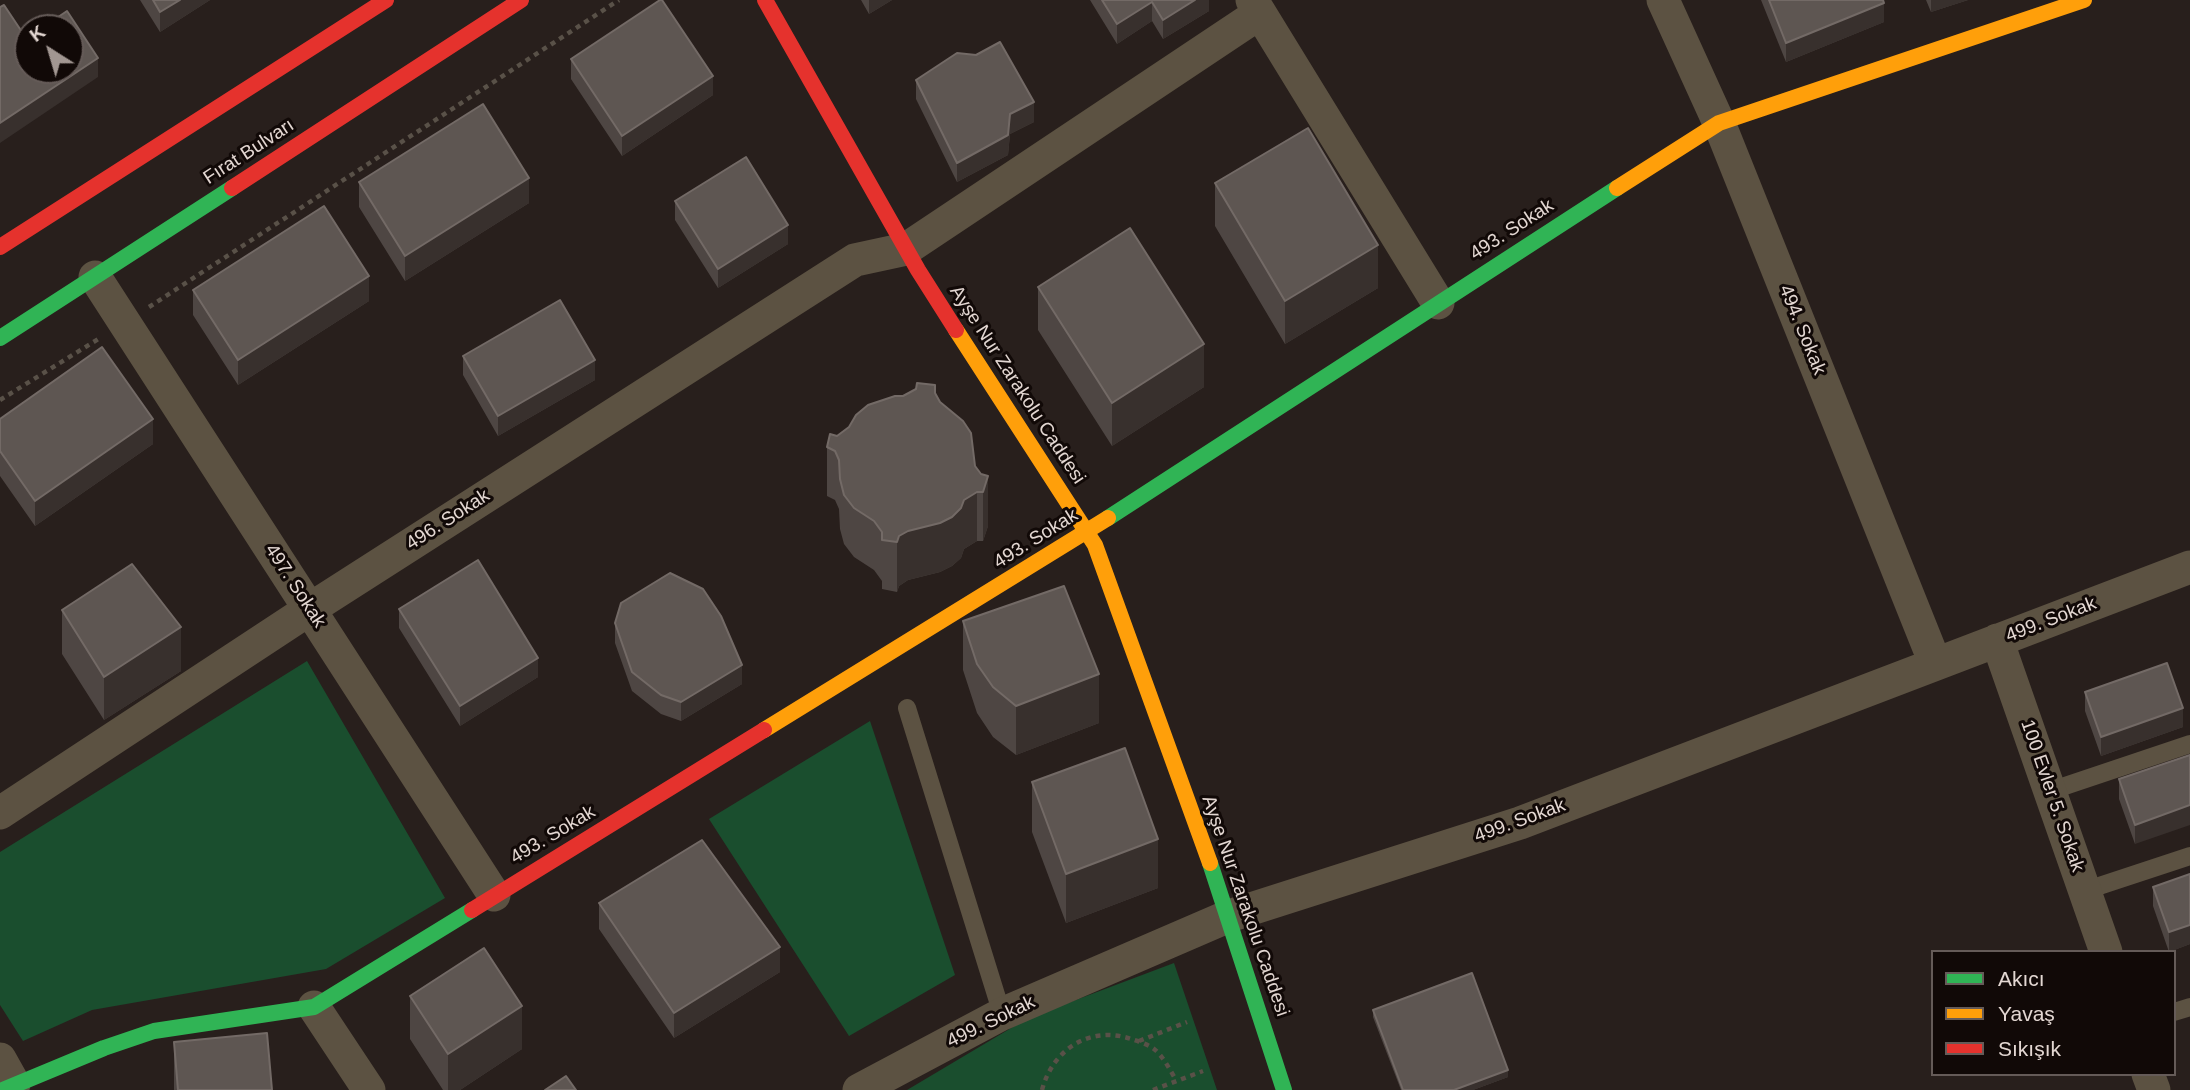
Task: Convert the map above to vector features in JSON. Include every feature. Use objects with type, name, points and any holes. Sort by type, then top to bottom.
[{"type":"street","points":[[0,247],[386,0]]},
{"type":"street","name":"Fırat Bulvarı","points":[[0,338],[521,0]]},
{"type":"street","name":"Ayşe Nur Zarakolu Caddesi","points":[[765,0],[906,249],[1095,545],[1229,916],[1284,1090]]},
{"type":"street","name":"494. Sokak","points":[[1663,0],[1719,122],[1935,663]]},
{"type":"street","name":"493. Sokak","points":[[6,1078],[154,1031],[314,1007],[1087,532],[1719,122],[2046,6],[2084,0]]},
{"type":"street","points":[[906,249],[1256,7],[1438,303]]},
{"type":"street","name":"496. Sokak","points":[[0,813],[310,609],[855,260],[906,249]]},
{"type":"street","name":"497. Sokak","points":[[96,277],[494,895]]},
{"type":"street","name":"499. Sokak","points":[[859,1090],[1002,1013],[1229,916],[1520,823],[2190,567]]},
{"type":"street","name":"100 Evler 5. Sokak","points":[[1997,640],[2105,950]]},
{"type":"street","points":[[314,1007],[369,1090]]},
{"type":"lane","points":[[907,708],[1002,1013]]},
{"type":"lane","points":[[2050,792],[2190,744]]},
{"type":"lane","points":[[2084,891],[2190,856]]},
{"type":"path","points":[[0,400],[125,323],[619,0]]},
{"type":"path","points":[[1138,1041],[1187,1023]]},
{"type":"path","points":[[1042,1090],[1046,1075],[1059,1057],[1076,1043],[1091,1036],[1105,1034],[1122,1035],[1155,1049],[1176,1080]]},
{"type":"path","points":[[1153,1090],[1203,1071]]},
{"type":"green space","points":[[307,661],[445,898],[326,969],[92,1010],[23,1041],[0,1005],[0,852]]},
{"type":"green space","points":[[870,721],[955,975],[849,1036],[709,819]]},
{"type":"green space","points":[[1174,963],[1217,1090],[907,1090],[1028,1018]]},
{"type":"building","points":[[153,0],[180,0],[160,12]]},
{"type":"building","points":[[660,0],[713,76],[622,136],[571,59]]},
{"type":"building","points":[[1102,0],[1195,0],[1163,20],[1152,2],[1117,24]]},
{"type":"building","points":[[1769,0],[1883,0],[1884,3],[1786,43]]},
{"type":"building","points":[[4,5],[14,20],[14,84],[59,84],[0,123],[0,7]]},
{"type":"building","points":[[84,37],[98,58],[84,67]]},
{"type":"building","points":[[1000,42],[1034,102],[1010,114],[1008,135],[957,163],[916,80],[957,53],[976,55]]},
{"type":"building","points":[[483,104],[529,178],[405,256],[359,182]]},
{"type":"building","points":[[1308,128],[1378,245],[1285,301],[1215,183]]},
{"type":"building","points":[[746,157],[788,225],[718,269],[675,201]]},
{"type":"building","points":[[324,206],[369,276],[238,360],[193,290]]},
{"type":"building","points":[[1130,228],[1204,344],[1112,403],[1038,287]]},
{"type":"building","points":[[560,300],[595,360],[498,416],[463,356]]},
{"type":"building","points":[[102,347],[153,419],[35,501],[0,451],[0,419]]},
{"type":"building","points":[[917,383],[935,385],[935,393],[940,402],[963,421],[971,433],[975,466],[981,474],[988,476],[983,492],[977,492],[964,500],[961,508],[952,517],[908,531],[899,536],[897,542],[882,540],[882,532],[874,521],[854,508],[844,495],[839,460],[835,451],[827,447],[830,434],[837,436],[849,427],[856,415],[868,405],[903,396],[916,389]]},
{"type":"building","points":[[478,560],[538,658],[460,706],[399,609]]},
{"type":"building","points":[[132,564],[181,627],[104,677],[62,610]]},
{"type":"building","points":[[670,573],[703,589],[721,616],[742,665],[681,702],[661,695],[632,672],[615,623],[621,603]]},
{"type":"building","points":[[1064,586],[1099,674],[1016,706],[993,687],[977,664],[963,621]]},
{"type":"building","points":[[2167,663],[2183,708],[2101,737],[2085,692]]},
{"type":"building","points":[[1125,748],[1158,839],[1066,874],[1032,782]]},
{"type":"building","points":[[2190,755],[2190,805],[2135,825],[2119,779]]},
{"type":"building","points":[[702,840],[780,947],[674,1013],[599,903]]},
{"type":"building","points":[[2190,874],[2190,925],[2169,932],[2153,887]]},
{"type":"building","points":[[484,948],[522,1006],[448,1054],[410,996]]},
{"type":"building","points":[[1472,973],[1508,1070],[1454,1090],[1403,1090],[1373,1010]]},
{"type":"building","points":[[267,1033],[272,1090],[178,1090],[174,1042]]},
{"type":"building","points":[[566,1076],[576,1090],[545,1090]]},
{"type":"traffic: fast","points":[[0,338],[232,188]]},
{"type":"traffic: fast","points":[[1108,518],[1617,188]]},
{"type":"traffic: fast","points":[[1210,863],[1284,1090]]},
{"type":"traffic: fast","points":[[3,1090],[104,1048],[154,1031],[314,1007],[472,910]]},
{"type":"traffic: slow","points":[[1617,188],[1719,123],[2084,0]]},
{"type":"traffic: slow","points":[[956,330],[1095,545],[1210,863]]},
{"type":"traffic: slow","points":[[764,730],[1108,518]]},
{"type":"traffic: jam","points":[[0,247],[386,0]]},
{"type":"traffic: jam","points":[[232,188],[521,0]]},
{"type":"traffic: jam","points":[[765,0],[918,270],[956,330]]},
{"type":"traffic: jam","points":[[472,910],[764,730]]}]
